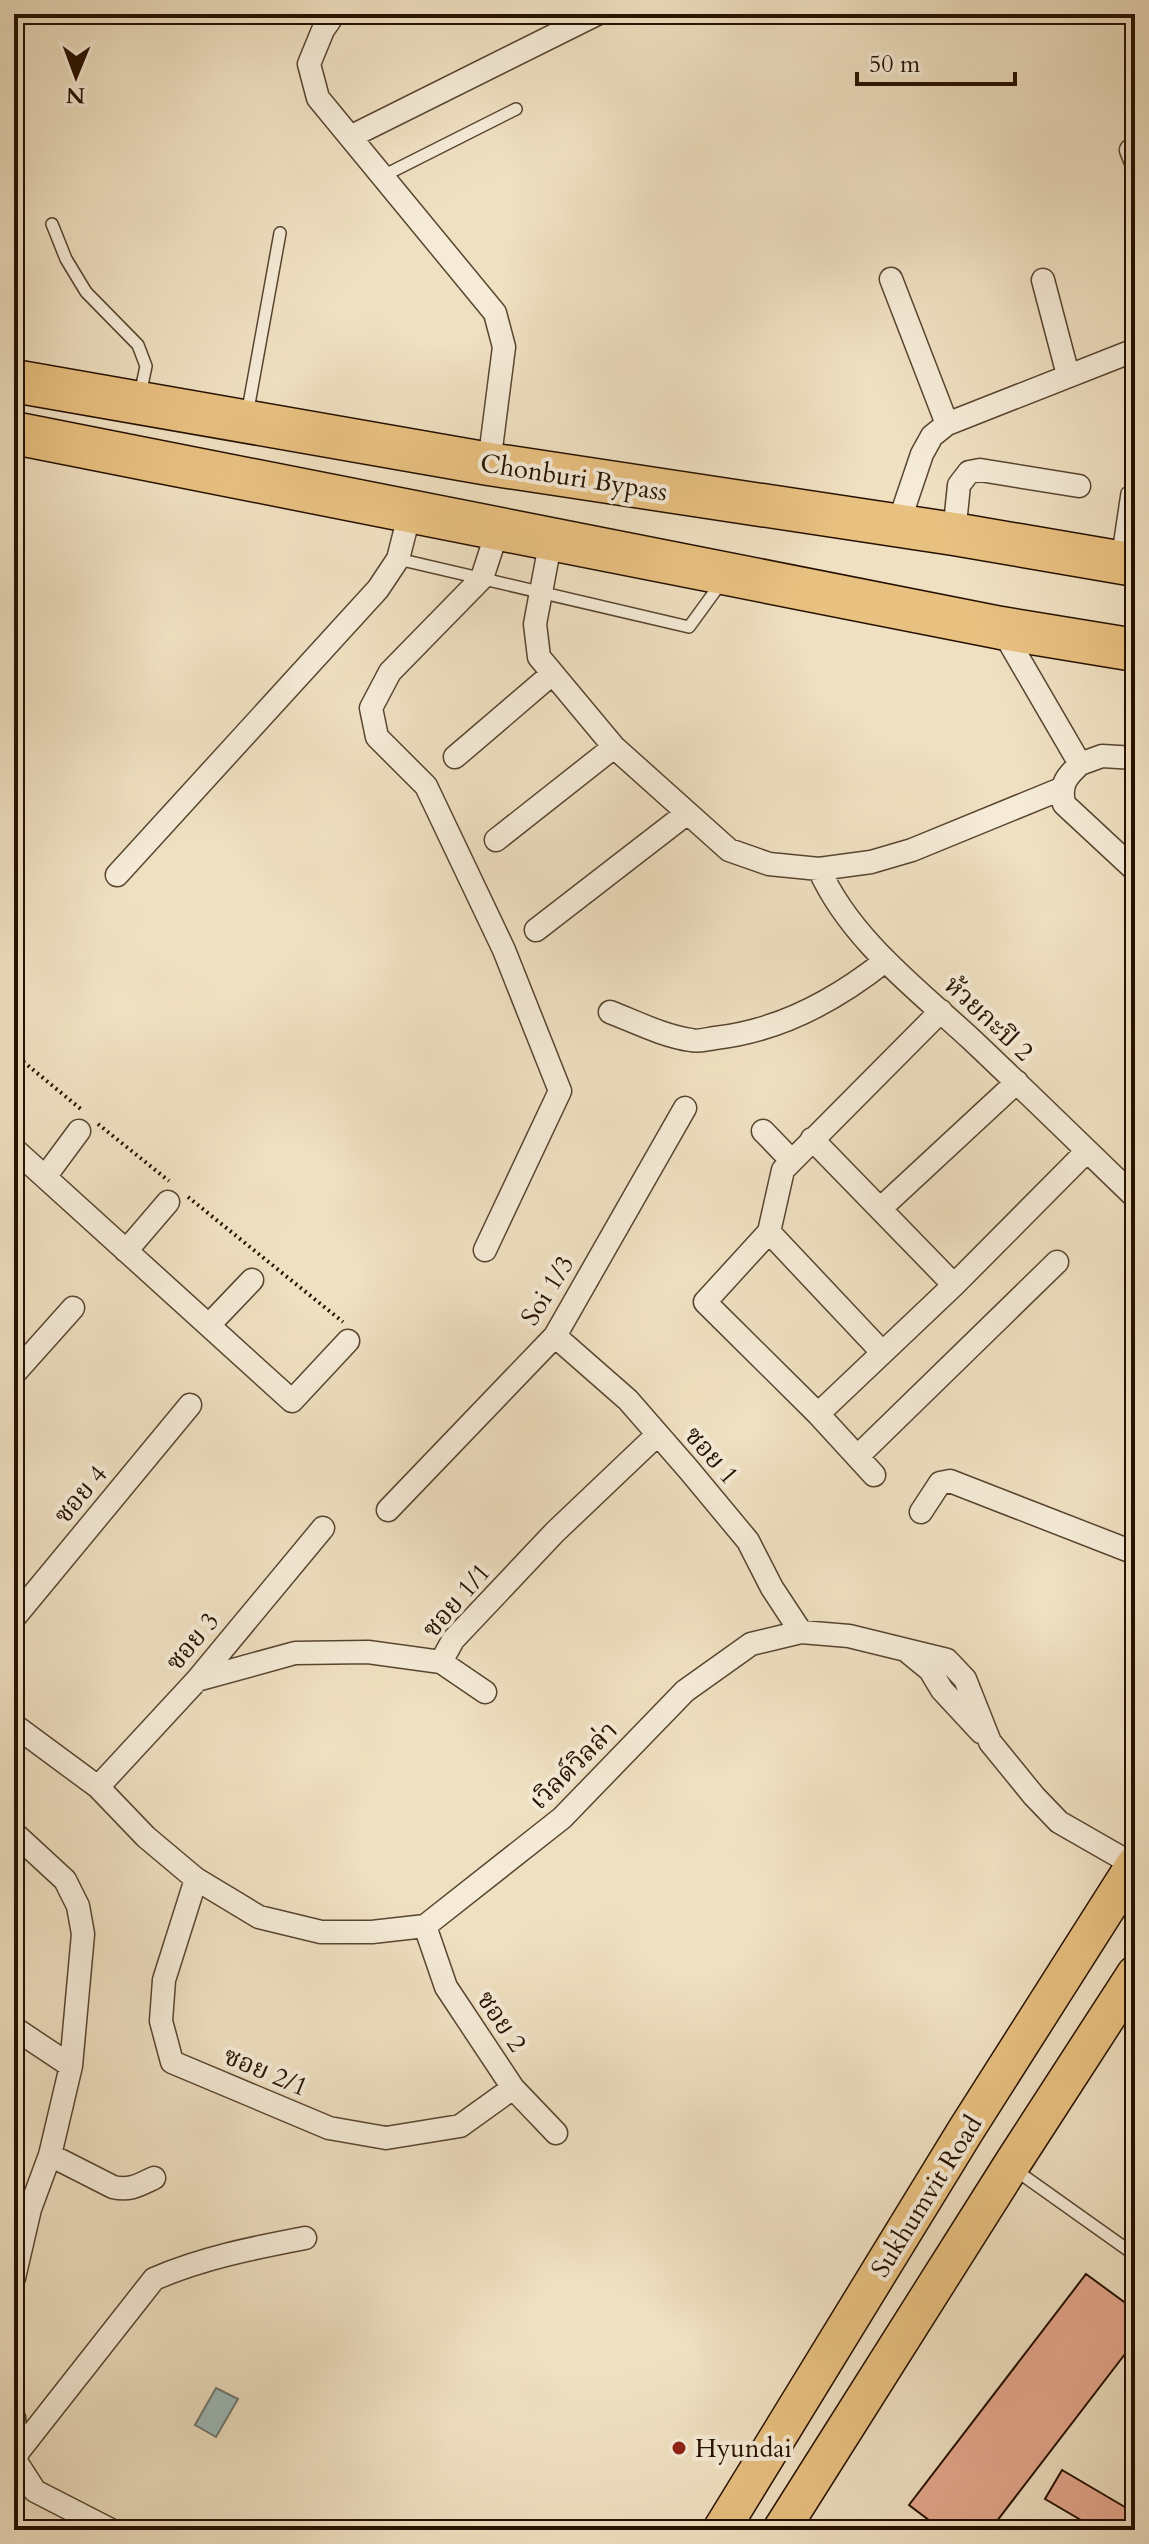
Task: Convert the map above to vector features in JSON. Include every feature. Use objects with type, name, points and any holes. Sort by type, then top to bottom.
[{"type":"highway","name":"Chonburi Bypass","points":[[14,381],[246,424],[489,464],[898,525],[1126,563]]},
{"type":"highway","points":[[14,433],[1016,631],[1135,650]]},
{"type":"highway","points":[[1016,631],[1135,665]]},
{"type":"main road","name":"Sukhumvit Road","points":[[721,2530],[966,2130],[1135,1865]]},
{"type":"main road","points":[[781,2530],[1135,1974]]},
{"type":"street","points":[[334,14],[323,30],[309,64],[318,98],[495,313],[504,347],[489,464]]},
{"type":"street","points":[[350,137],[597,14]]},
{"type":"street","points":[[891,279],[947,424]]},
{"type":"street","points":[[1043,280],[1068,375]]},
{"type":"street","points":[[898,525],[922,454],[932,436],[947,424],[1135,350]]},
{"type":"street","points":[[954,534],[959,485],[969,472],[980,470],[1079,486]]},
{"type":"street","points":[[117,875],[378,589],[398,559],[410,512]]},
{"type":"street","points":[[485,1250],[560,1091],[504,950],[426,786],[377,737],[371,708],[390,672],[482,578],[498,529]]},
{"type":"street","points":[[551,539],[535,624],[539,657],[614,747],[729,850],[769,864],[819,869],[871,862],[912,850],[1061,789]]},
{"type":"street","points":[[1016,631],[1080,764]]},
{"type":"street","points":[[455,757],[552,674]]},
{"type":"street","points":[[496,840],[614,747]]},
{"type":"street","points":[[1135,758],[1102,756],[1080,764],[1066,776],[1061,789],[1064,804],[1135,870]]},
{"type":"street","points":[[536,930],[686,814]]},
{"type":"street","name":"ห้วยกะปิ 2","points":[[819,869],[830,895],[885,961],[1017,1082],[1135,1197]]},
{"type":"street","points":[[610,1012],[654,1030],[693,1041],[740,1036],[828,1001],[855,985],[885,961]]},
{"type":"street","points":[[874,1475],[818,1414],[705,1302],[769,1232],[783,1170],[791,1160],[941,1011]]},
{"type":"street","points":[[880,1209],[1017,1082]]},
{"type":"street","name":"Soi 1/3","points":[[388,1510],[555,1336],[685,1108]]},
{"type":"street","points":[[45,1177],[79,1131]]},
{"type":"street","points":[[763,1131],[791,1160]]},
{"type":"street","points":[[812,1139],[954,1285]]},
{"type":"street","points":[[14,1149],[292,1401],[348,1341]]},
{"type":"street","points":[[818,1414],[954,1285],[1087,1151]]},
{"type":"street","points":[[126,1251],[168,1202]]},
{"type":"street","points":[[769,1232],[882,1352]]},
{"type":"street","points":[[858,1456],[1057,1262]]},
{"type":"street","points":[[209,1325],[252,1280]]},
{"type":"street","points":[[14,1374],[73,1308]]},
{"type":"street","name":"ซอย 1","points":[[555,1336],[628,1400],[748,1541],[772,1588],[801,1632]]},
{"type":"street","name":"ซอย 4","points":[[14,1618],[190,1405]]},
{"type":"street","name":"ซอย 1/1","points":[[197,1680],[295,1653],[368,1652],[441,1662],[453,1640],[555,1532],[657,1435]]},
{"type":"street","points":[[921,1512],[940,1483],[950,1481],[1135,1553]]},
{"type":"street","name":"ซอย 3","points":[[98,1787],[197,1680],[323,1528]]},
{"type":"street","name":"เวิลด์วิลล่า","points":[[425,1926],[562,1818],[685,1691],[751,1644],[801,1632],[849,1636],[904,1648],[930,1670],[942,1690],[1059,1822],[1135,1865]]},
{"type":"street","points":[[441,1662],[485,1692]]},
{"type":"street","points":[[14,1725],[98,1787],[146,1837],[196,1879],[259,1917],[321,1932],[372,1932],[425,1926]]},
{"type":"street","points":[[14,1833],[65,1880],[78,1906],[83,1934],[71,2066],[50,2155],[22,2203],[14,2278]]},
{"type":"street","name":"ซอย 2/1","points":[[196,1879],[164,1980],[161,2021],[172,2062],[329,2128],[386,2138],[460,2126],[513,2088]]},
{"type":"street","name":"ซอย 2","points":[[425,1926],[446,1987],[513,2088],[556,2133]]},
{"type":"street","points":[[14,2028],[71,2066]]},
{"type":"street","points":[[50,2155],[123,2190],[154,2178]]},
{"type":"street","points":[[16,2461],[154,2279],[225,2254],[305,2238]]},
{"type":"street","points":[[14,2418],[16,2461],[35,2491],[111,2530]]},
{"type":"lane","points":[[381,177],[516,109]]},
{"type":"lane","points":[[52,224],[66,259],[86,292],[138,345],[146,366],[138,404]]},
{"type":"lane","points":[[246,424],[280,233]]},
{"type":"lane","points":[[1126,563],[1127,493],[1135,494]]},
{"type":"lane","points":[[398,559],[689,627],[729,573]]},
{"type":"lane","points":[[1010,2167],[1135,2255]]},
{"type":"water","points":[[216,2388],[238,2399],[216,2437],[195,2425]]},
{"type":"building","points":[[1086,2274],[1135,2310],[1135,2341],[990,2530],[942,2530],[909,2505]]},
{"type":"building","points":[[1062,2470],[1135,2513],[1135,2530],[1098,2530],[1045,2499]]},
{"type":"place","name":"Hyundai","points":[[679,2448]]}]
